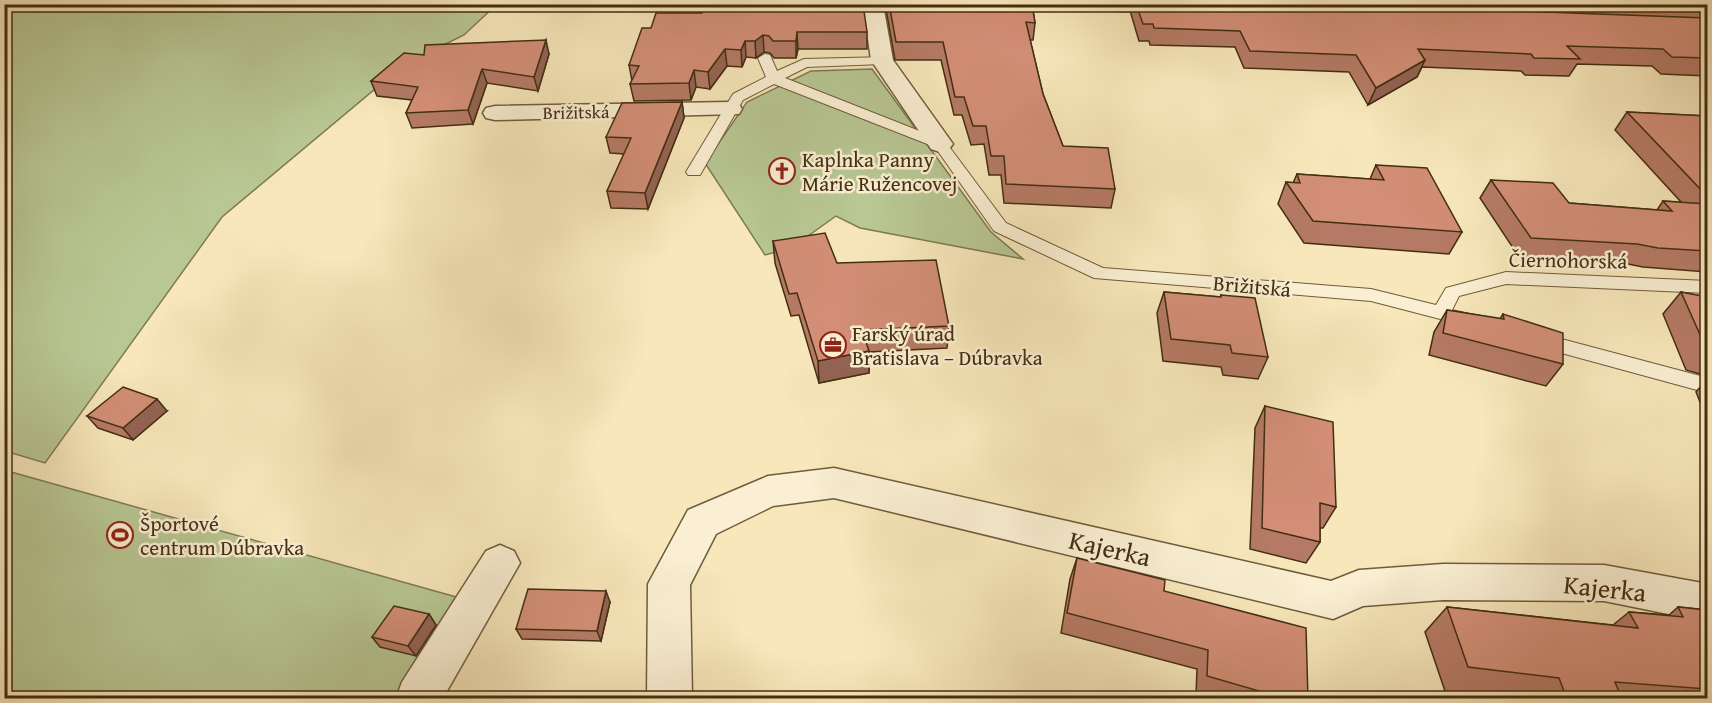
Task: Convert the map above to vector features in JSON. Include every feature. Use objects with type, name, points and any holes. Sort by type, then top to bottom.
[{"type":"street","name":"Brižitská","points":[[873,4],[882,60],[940,144]]},
{"type":"street","points":[[1097,4],[1193,8]]},
{"type":"street","name":"Brižitská","points":[[495,113],[730,109]]},
{"type":"street","name":"Kajerka","points":[[669,699],[669,584],[702,522],[768,491],[834,483],[1333,600],[1359,588],[1455,582],[1604,583],[1707,603]]},
{"type":"street","points":[[418,699],[500,563]]},
{"type":"lane","points":[[765,58],[774,79],[940,144]]},
{"type":"lane","points":[[694,172],[738,97],[804,63],[882,60]]},
{"type":"lane","name":"Brižitská","points":[[940,144],[1000,227],[1100,274],[1371,296],[1488,326]]},
{"type":"lane","name":"Čiernohorská","points":[[1441,313],[1452,292],[1506,278],[1707,287]]},
{"type":"lane","points":[[1522,335],[1707,386]]},
{"type":"green space","points":[[4,5],[496,5],[464,35],[405,64],[222,217],[45,463],[5,451]]},
{"type":"green space","points":[[872,69],[991,232],[1023,259],[860,228],[836,216],[791,248],[765,255],[705,163],[747,102],[811,71]]},
{"type":"green space","name":"Športové centrum Dúbravka","points":[[4,470],[467,600],[404,698],[5,698]]},
{"type":"building","points":[[704,4],[863,4],[867,32],[797,32],[796,41],[773,41],[769,36],[763,35],[755,41],[745,41],[741,50],[725,49],[708,72],[694,70],[689,83],[630,84],[639,66],[629,65],[642,28],[651,28],[656,13],[702,13]]},
{"type":"building","points":[[889,4],[1032,4],[1035,23],[1026,22],[1043,94],[1063,146],[1108,148],[1115,189],[1006,184],[1004,156],[991,156],[986,126],[973,126],[964,97],[955,97],[943,42],[896,42]]},
{"type":"building","points":[[1136,4],[1332,4],[1707,18],[1707,58],[1672,57],[1663,49],[1567,46],[1580,59],[1534,58],[1531,54],[1418,49],[1425,60],[1376,88],[1356,55],[1250,51],[1240,31],[1154,28],[1153,24],[1143,24]]},
{"type":"building","points":[[546,40],[534,77],[482,69],[468,110],[406,113],[418,87],[371,81],[404,53],[424,55],[425,45]]},
{"type":"building","points":[[682,102],[645,193],[607,191],[631,138],[606,137],[622,103]]},
{"type":"building","points":[[1627,112],[1707,116],[1707,196]]},
{"type":"building","points":[[1376,165],[1427,168],[1462,232],[1313,221],[1286,182],[1300,183],[1297,174],[1384,180]]},
{"type":"building","points":[[1491,180],[1553,183],[1569,203],[1672,211],[1663,201],[1707,204],[1707,251],[1658,248],[1637,244],[1531,238]]},
{"type":"building","points":[[825,233],[837,263],[936,260],[949,326],[862,330],[869,351],[818,361],[797,293],[789,294],[773,241]]},
{"type":"building","points":[[1164,292],[1255,298],[1268,357],[1232,353],[1230,345],[1171,339]]},
{"type":"building","points":[[1681,292],[1707,297],[1707,348],[1706,348]]},
{"type":"building","points":[[1447,310],[1504,319],[1503,314],[1563,333],[1563,364],[1443,333]]},
{"type":"building","points":[[123,387],[157,399],[123,428],[87,416]]},
{"type":"building","points":[[1265,406],[1333,422],[1336,507],[1320,503],[1320,542],[1262,528]]},
{"type":"building","points":[[1077,558],[1165,580],[1164,591],[1306,628],[1308,699],[1287,699],[1207,676],[1208,650],[1067,613]]},
{"type":"building","points":[[528,589],[606,591],[597,631],[516,629]]},
{"type":"building","points":[[394,606],[429,614],[408,646],[372,637]]},
{"type":"building","points":[[1447,607],[1638,628],[1629,612],[1683,617],[1678,607],[1707,610],[1707,689],[1615,682],[1622,699],[1567,699],[1559,678],[1468,667]]},
{"type":"place","name":"Kaplnka Panny Márie Ružencovej","points":[[782,171]]},
{"type":"place","name":"Farský úrad Bratislava – Dúbravka","points":[[833,345]]},
{"type":"place","name":"Športové centrum Dúbravka","points":[[120,535]]}]
